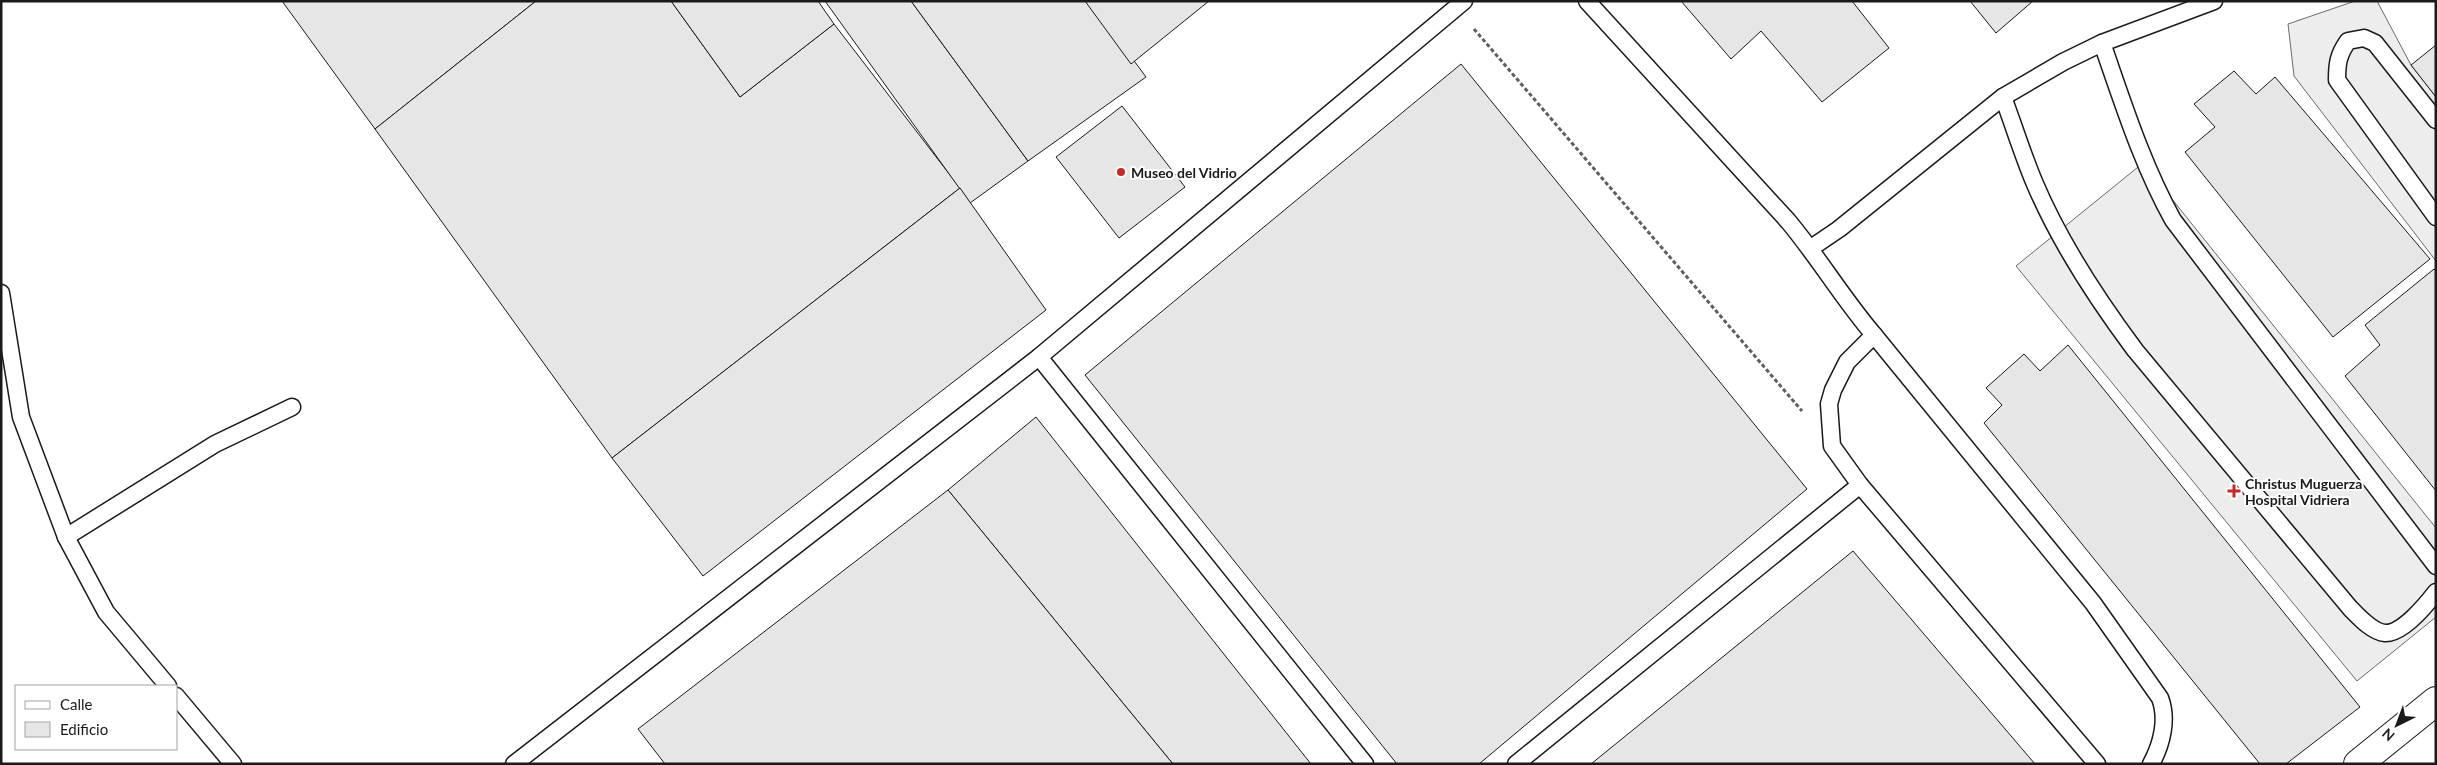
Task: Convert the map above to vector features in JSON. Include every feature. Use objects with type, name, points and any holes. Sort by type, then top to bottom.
[{"type":"street","points":[[2358,764],[2436,701]]},
{"type":"lane","points":[[1587,1],[1811,248],[1856,315],[2093,603],[2160,698],[2165,710],[2162,734],[2151,764]]},
{"type":"lane","points":[[1811,248],[1839,230],[2003,97],[2063,62],[2102,43],[2214,1]]},
{"type":"lane","points":[[514,764],[1039,357],[1460,4]]},
{"type":"lane","points":[[2436,120],[2376,43],[2364,38],[2348,41],[2340,52],[2337,62],[2337,80],[2436,217]]},
{"type":"lane","points":[[2102,43],[2144,160],[2159,196],[2173,220],[2436,566]]},
{"type":"lane","points":[[2003,97],[2034,183],[2054,226],[2109,315],[2135,350],[2350,608],[2383,634],[2395,632],[2410,621],[2436,592]]},
{"type":"lane","points":[[1,293],[21,417],[66,537],[106,612],[167,685]]},
{"type":"lane","points":[[1874,335],[1848,362],[1832,390],[1828,417],[1832,446],[1860,485],[2097,764]]},
{"type":"lane","points":[[1039,357],[1365,764]]},
{"type":"lane","points":[[66,537],[215,444],[292,407]]},
{"type":"lane","points":[[1516,764],[1860,485]]},
{"type":"lane","points":[[178,698],[233,764]]},
{"type":"path","points":[[1460,4],[1832,446]]},
{"type":"shaded area","points":[[2355,1],[2377,1],[2411,65],[2436,97],[2436,261],[2294,76],[2288,24]]},
{"type":"shaded area","points":[[2143,163],[2436,528],[2436,617],[2357,681],[2016,266]]},
{"type":"building","points":[[282,1],[536,1],[375,129]]},
{"type":"building","points":[[536,1],[671,1],[740,97],[834,24],[960,188],[612,458],[375,129]]},
{"type":"building","points":[[671,1],[818,1],[834,24],[740,97]]},
{"type":"building","points":[[825,1],[911,1],[1028,161],[970,203]]},
{"type":"building","points":[[911,1],[1090,1],[1146,77],[1028,161]]},
{"type":"building","points":[[1085,1],[1209,1],[1131,64]]},
{"type":"building","points":[[1681,1],[1852,1],[1889,48],[1822,102],[1761,31],[1731,59]]},
{"type":"building","points":[[1970,1],[2033,1],[1996,33]]},
{"type":"building","points":[[2436,45],[2436,97],[2411,65]]},
{"type":"building","points":[[1461,64],[1807,489],[1479,764],[1397,764],[1085,375]]},
{"type":"building","points":[[2234,71],[2256,94],[2275,77],[2430,259],[2333,337],[2185,152],[2215,127],[2194,104]]},
{"type":"building","name":"Museo del Vidrio","points":[[1122,106],[1185,187],[1119,238],[1056,157]]},
{"type":"building","points":[[960,188],[1046,310],[703,576],[612,458]]},
{"type":"building","points":[[2434,269],[2436,271],[2436,491],[2345,376],[2380,345],[2365,325]]},
{"type":"building","points":[[2068,345],[2360,707],[2286,764],[2260,764],[1984,423],[2002,405],[1986,388],[2024,354],[2040,371]]},
{"type":"building","points":[[1036,417],[1311,764],[1173,764],[948,490]]},
{"type":"building","points":[[948,490],[1173,764],[665,764],[638,729]]},
{"type":"building","points":[[1853,551],[2035,764],[1591,764]]},
{"type":"place","name":"Museo del Vidrio","points":[[1121,172]]},
{"type":"place","name":"Christus Muguerza Hospital Vidriera","points":[[2234,491]]}]
